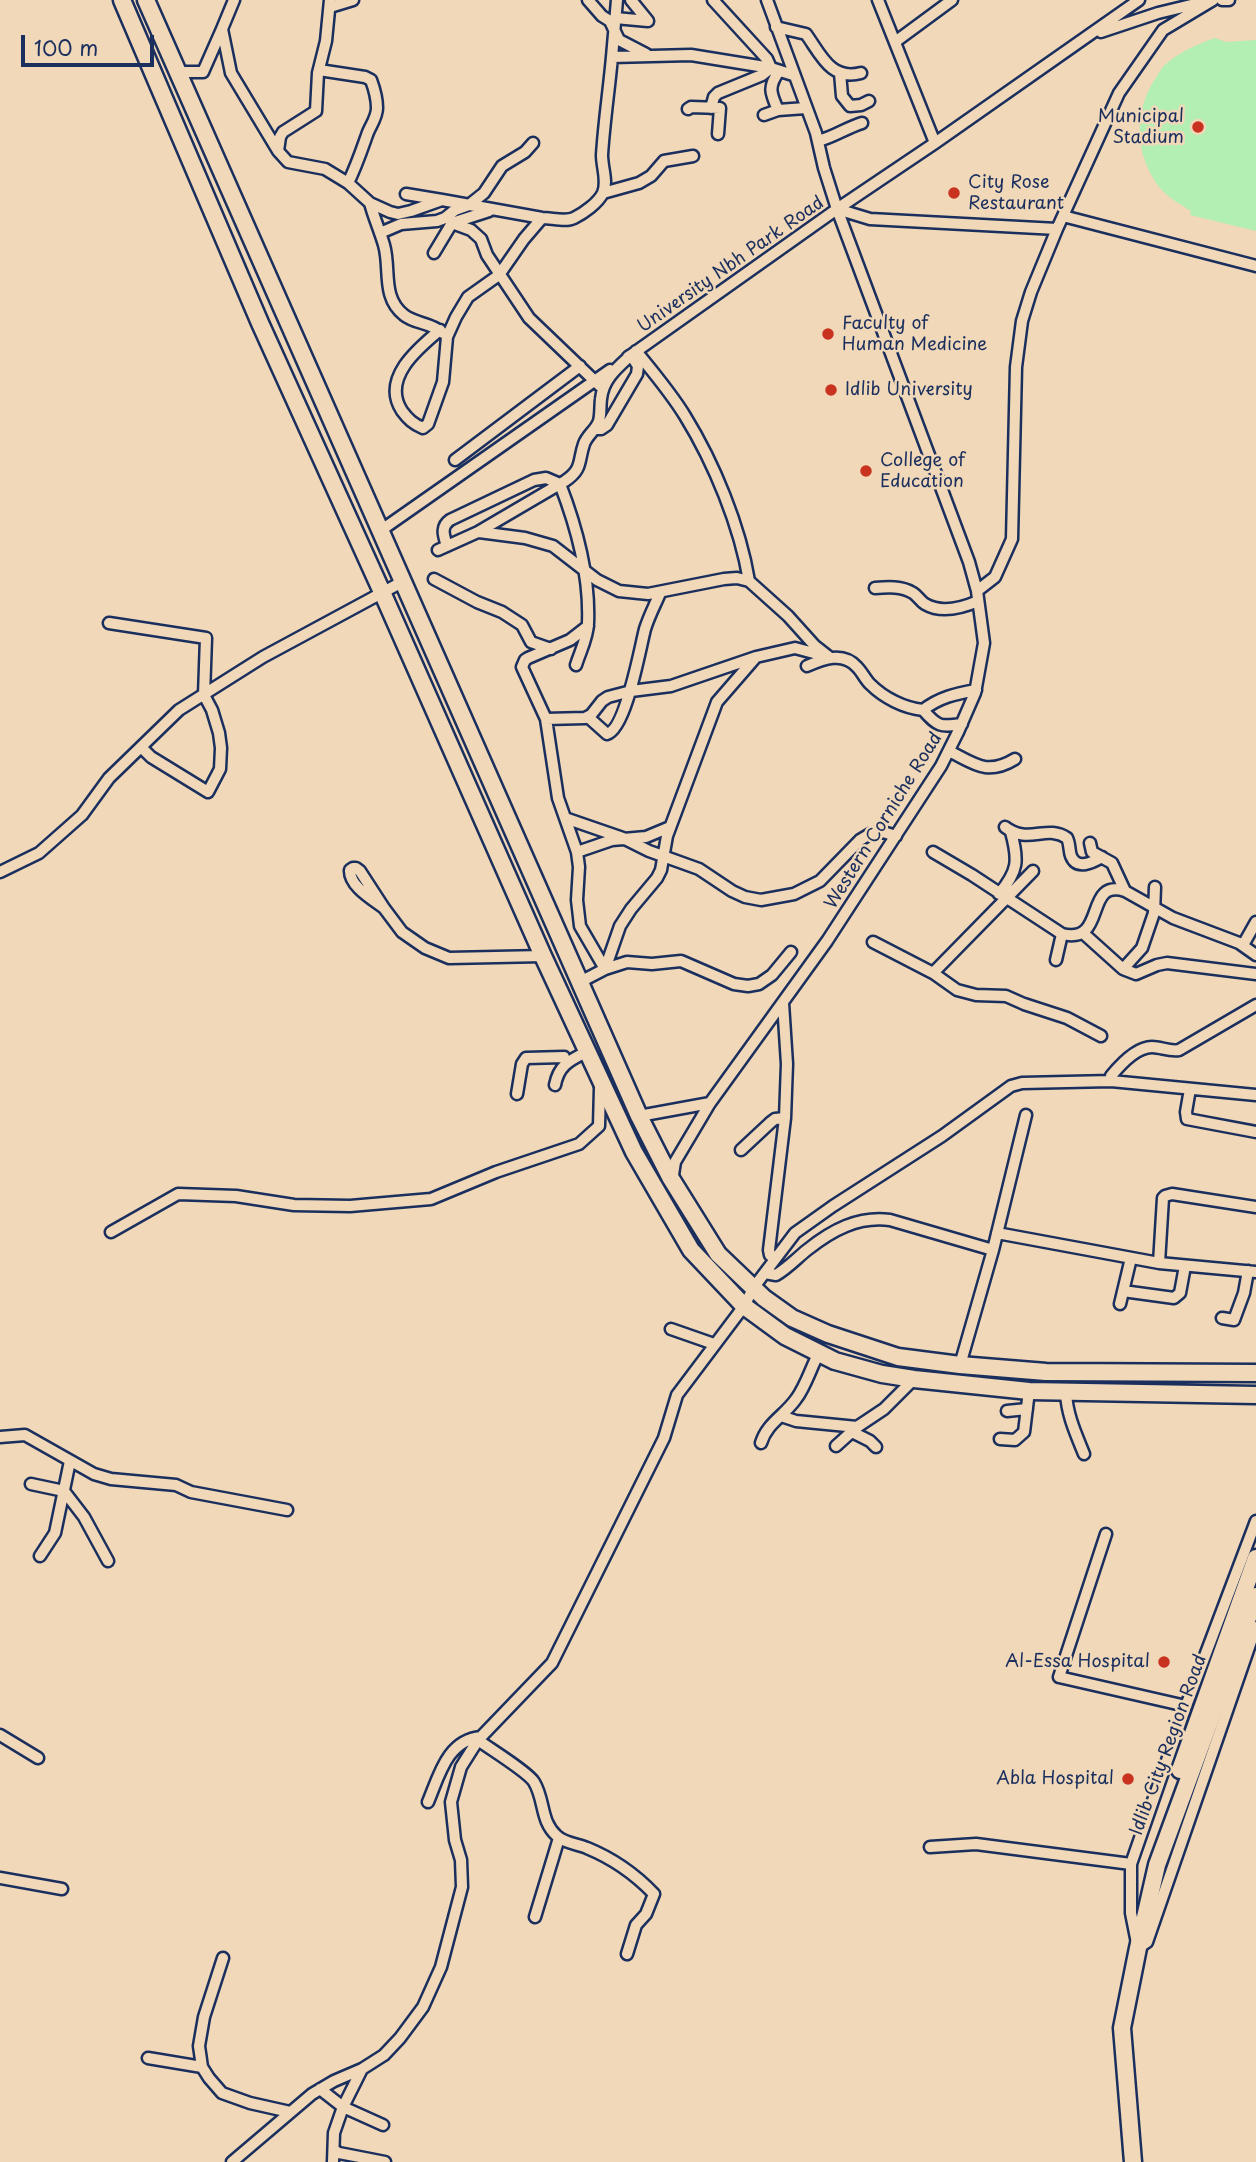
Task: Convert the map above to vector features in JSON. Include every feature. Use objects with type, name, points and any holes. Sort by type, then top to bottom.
[{"type":"main road","points":[[122,0],[260,323],[543,956],[634,1152],[691,1250],[744,1306],[785,1336],[835,1361],[882,1374],[914,1380],[1028,1391],[1256,1395]]},
{"type":"main road","points":[[146,0],[639,1116],[672,1181],[718,1254],[792,1318],[828,1334],[898,1357],[960,1366],[1046,1372],[1256,1373]]},
{"type":"main road","name":"Idlib City Region Road","points":[[1138,1948],[1144,1872],[1256,1559]]},
{"type":"main road","name":"Idlib City Region Road","points":[[1133,2162],[1122,2028],[1138,1948],[1157,1865],[1256,1596]]},
{"type":"street","points":[[177,72],[203,72],[234,0]]},
{"type":"street","points":[[278,151],[283,132],[316,111],[319,70],[330,4],[353,0]]},
{"type":"street","points":[[588,0],[610,21],[623,44],[649,56]]},
{"type":"street","points":[[406,194],[542,218],[573,219],[597,201],[603,193],[605,182],[602,158],[617,0]]},
{"type":"street","points":[[615,18],[648,21],[631,0]]},
{"type":"street","points":[[713,0],[775,70]]},
{"type":"street","name":"Western Corniche Road","points":[[672,1181],[675,1163],[710,1103],[827,942],[949,751],[976,690],[984,643],[978,596],[969,562],[837,209],[818,141],[767,0]]},
{"type":"street","points":[[878,0],[935,143]]},
{"type":"street","points":[[895,42],[952,0]]},
{"type":"street","name":"University Nbh Park Road","points":[[560,484],[546,478],[534,480],[450,520],[444,526],[443,548],[478,532],[560,484],[570,478],[578,469],[585,441],[595,429],[600,416],[599,385],[634,353],[1139,0]]},
{"type":"street","points":[[875,588],[895,587],[914,593],[922,603],[936,609],[951,609],[978,596],[995,577],[1012,539],[1016,367],[1022,321],[1031,292],[1119,93],[1163,30],[1212,0]]},
{"type":"street","name":"University Nbh Park Road","points":[[1091,35],[1158,13],[1212,0]]},
{"type":"street","points":[[1222,0],[1229,0]]},
{"type":"street","points":[[776,27],[806,34],[834,71],[849,76],[861,73]]},
{"type":"street","points":[[222,29],[231,73],[278,151],[288,162],[326,169],[348,183],[370,204],[398,214],[442,200]]},
{"type":"street","points":[[612,57],[691,55],[793,75]]},
{"type":"street","points":[[319,70],[365,77],[371,80],[375,93],[377,108],[374,120],[348,183]]},
{"type":"street","points":[[711,108],[713,97],[718,93],[775,70]]},
{"type":"street","points":[[775,70],[771,96],[778,110]]},
{"type":"street","points":[[841,73],[842,96],[850,106],[869,101]]},
{"type":"street","points":[[688,109],[720,108],[718,134]]},
{"type":"street","points":[[764,115],[778,110],[806,108]]},
{"type":"street","points":[[818,141],[834,137],[841,130],[862,123]]},
{"type":"street","points":[[434,253],[455,210],[469,205],[484,192],[502,166],[525,152],[533,143]]},
{"type":"street","points":[[603,193],[639,183],[651,176],[664,161],[693,156]]},
{"type":"street","points":[[370,204],[388,264],[387,286],[390,297],[405,316],[444,333]]},
{"type":"street","points":[[837,209],[870,219],[1057,229]]},
{"type":"street","points":[[380,233],[401,224],[449,220],[493,210]]},
{"type":"street","points":[[1063,216],[1256,266]]},
{"type":"street","points":[[444,333],[443,382],[428,424],[423,428],[410,421],[396,397],[395,385],[409,360],[444,333],[468,297],[499,275],[542,218]]},
{"type":"street","points":[[380,531],[599,385],[529,318],[487,256],[481,239],[471,230],[449,220]]},
{"type":"street","points":[[595,429],[607,425],[638,374],[634,353]]},
{"type":"street","points":[[634,353],[671,395],[695,432],[738,531],[749,581]]},
{"type":"street","points":[[456,460],[580,366]]},
{"type":"street","points":[[560,484],[571,512],[584,569],[588,625],[576,665]]},
{"type":"street","points":[[478,532],[525,538],[553,546],[597,580],[619,591],[648,594],[724,579],[749,581],[829,657]]},
{"type":"street","points":[[434,579],[502,612],[522,625],[531,642],[551,650]]},
{"type":"street","points":[[0,872],[40,853],[82,815],[109,778],[179,710],[263,657],[402,582]]},
{"type":"street","points":[[588,717],[605,733],[613,732],[631,691],[646,626],[660,593]]},
{"type":"street","points":[[109,623],[206,638],[204,695],[212,710],[221,748],[220,769],[208,792],[151,757],[141,747]]},
{"type":"street","points":[[588,625],[570,640],[551,650],[528,657],[522,667],[546,719],[558,798],[577,852],[579,922],[585,938],[605,969]]},
{"type":"street","points":[[546,719],[588,717],[605,699],[631,691],[671,686],[756,657],[795,648],[848,660],[855,664],[870,684],[907,708],[923,710],[935,723],[942,726],[962,724]]},
{"type":"street","points":[[605,969],[620,926],[657,878],[667,836],[717,702],[756,657]]},
{"type":"street","points":[[807,666],[829,657]]},
{"type":"street","points":[[923,710],[946,696],[976,690]]},
{"type":"street","points":[[949,751],[988,769],[1002,767],[1015,759]]},
{"type":"street","points":[[565,818],[699,869],[738,894],[761,900],[794,894],[820,881],[860,840],[870,834],[883,832],[896,836]]},
{"type":"street","points":[[577,852],[623,838],[646,837],[671,826]]},
{"type":"street","points":[[1003,896],[1015,870],[1016,855],[1008,830],[1033,836],[1052,832],[1060,834],[1067,838],[1073,860],[1084,865],[1102,858]]},
{"type":"street","points":[[1090,843],[1092,852],[1112,863],[1125,891]]},
{"type":"street","points":[[933,852],[972,874],[1062,934],[1070,936],[1083,933],[1091,923],[1101,897],[1111,888],[1125,891],[1173,919],[1243,945],[1256,955]]},
{"type":"street","points":[[933,973],[1003,896],[1033,871]]},
{"type":"street","points":[[1123,969],[1140,951],[1155,908],[1156,887]]},
{"type":"street","points":[[384,908],[402,932],[425,948],[449,958],[543,956]]},
{"type":"street","points":[[1243,945],[1256,922]]},
{"type":"street","points":[[1083,933],[1123,969],[1136,974],[1167,963],[1256,974]]},
{"type":"street","points":[[1056,960],[1062,934]]},
{"type":"street","points":[[873,942],[933,973],[957,990],[976,995],[1006,996],[1067,1018],[1101,1036]]},
{"type":"street","points":[[1140,951],[1157,965]]},
{"type":"street","points":[[580,982],[605,969],[633,961],[652,964],[681,961],[734,984],[748,986],[759,984],[772,975],[792,952]]},
{"type":"street","points":[[775,1259],[769,1250],[785,1118],[787,1064],[783,1002]]},
{"type":"street","points":[[1111,1081],[1111,1076],[1120,1065],[1143,1049],[1152,1047],[1180,1050],[1256,1005]]},
{"type":"street","points":[[555,1085],[566,1063],[588,1051]]},
{"type":"street","points":[[517,1094],[522,1064],[526,1058],[564,1057],[566,1063]]},
{"type":"street","points":[[111,1232],[178,1194],[236,1196],[294,1205],[350,1206],[431,1199],[496,1172],[579,1144],[599,1126],[601,1100],[598,1073]]},
{"type":"street","points":[[232,2162],[320,2089],[384,2055],[423,2007],[441,1968],[462,1888],[461,1860],[455,1840],[451,1802],[460,1767],[479,1738],[552,1663],[664,1438],[677,1395],[795,1233],[942,1136],[1011,1086],[1034,1081],[1111,1081],[1256,1095]]},
{"type":"street","points":[[1190,1089],[1187,1119],[1256,1132]]},
{"type":"street","points":[[639,1116],[710,1103]]},
{"type":"street","points":[[960,1366],[993,1250],[1026,1115]]},
{"type":"street","points":[[741,1150],[775,1119],[785,1118]]},
{"type":"street","points":[[1159,1263],[1165,1196],[1172,1194],[1256,1207]]},
{"type":"street","points":[[765,1273],[776,1275],[818,1241],[838,1229],[872,1219],[890,1220],[993,1250]]},
{"type":"street","points":[[997,1233],[1159,1263],[1252,1272],[1234,1320],[1222,1318]]},
{"type":"street","points":[[1120,1304],[1131,1258]]},
{"type":"street","points":[[1123,1291],[1174,1298],[1180,1293],[1185,1266]]},
{"type":"street","points":[[671,1329],[714,1344]]},
{"type":"street","points":[[761,1443],[765,1430],[782,1416],[798,1397],[819,1353]]},
{"type":"street","points":[[836,1446],[854,1429],[884,1409],[914,1380]]},
{"type":"street","points":[[999,1439],[1009,1441],[1019,1438],[1024,1432],[1028,1391]]},
{"type":"street","points":[[1066,1393],[1070,1420],[1084,1454]]},
{"type":"street","points":[[1007,1411],[1027,1409]]},
{"type":"street","points":[[782,1416],[796,1422],[854,1429],[876,1447]]},
{"type":"street","points":[[0,1437],[25,1436],[94,1474],[111,1479],[176,1485],[191,1492],[286,1510]]},
{"type":"street","points":[[40,1556],[55,1533],[70,1461]]},
{"type":"street","points":[[31,1484],[64,1491],[84,1517],[108,1561]]},
{"type":"street","points":[[1256,1521],[1186,1706],[1131,1864],[1130,1913],[1138,1948],[1147,1942],[1256,1627]]},
{"type":"street","points":[[1106,1534],[1059,1677],[1186,1706]]},
{"type":"street","points":[[0,1735],[38,1758]]},
{"type":"street","points":[[428,1802],[446,1758],[460,1744],[471,1738],[479,1738],[532,1779],[539,1792],[546,1824],[559,1838],[622,1865],[654,1894],[646,1914],[636,1925],[627,1954]]},
{"type":"street","points":[[535,1917],[559,1838]]},
{"type":"street","points":[[930,1847],[976,1844],[1131,1864]]},
{"type":"street","points":[[0,1878],[62,1889]]},
{"type":"street","points":[[223,1958],[204,2017],[199,2046],[202,2067],[222,2093],[290,2112]]},
{"type":"street","points":[[148,2058],[202,2067]]},
{"type":"street","points":[[333,2162],[334,2133],[343,2107],[362,2069]]},
{"type":"street","points":[[320,2089],[343,2107],[383,2125]]},
{"type":"street","points":[[334,2151],[385,2162]]},
{"type":"green space","name":"Municipal Stadium","points":[[1215,38],[1226,42],[1256,40],[1256,231],[1190,215],[1191,211],[1160,188],[1151,175],[1141,147],[1144,103],[1160,70],[1178,55]]},
{"type":"place","name":"Municipal Stadium","points":[[1198,127]]},
{"type":"place","name":"City Rose Restaurant","points":[[954,193]]},
{"type":"place","name":"Faculty of Human Medicine","points":[[828,334]]},
{"type":"place","name":"Idlib University","points":[[831,390]]},
{"type":"place","name":"College of Education","points":[[866,471]]},
{"type":"place","name":"Al-Essa Hospital","points":[[1164,1662]]},
{"type":"place","name":"Abla Hospital","points":[[1128,1779]]}]
